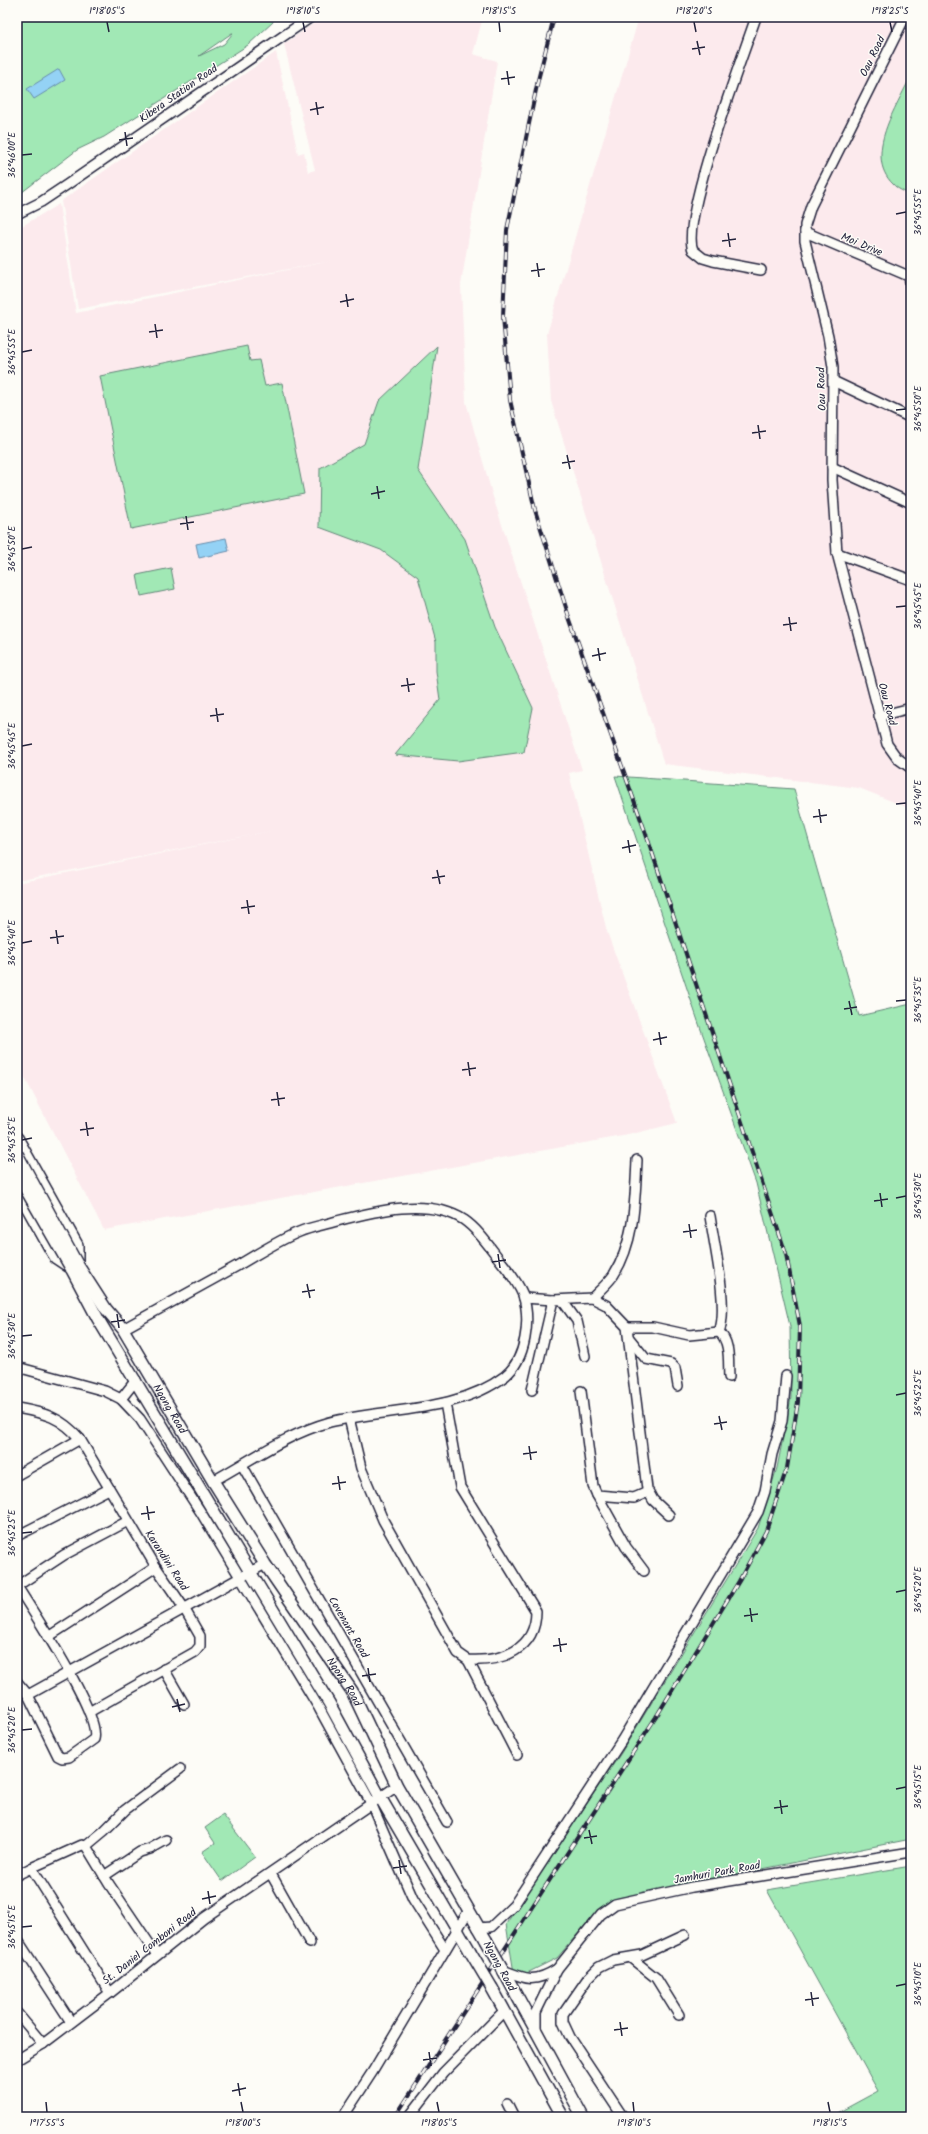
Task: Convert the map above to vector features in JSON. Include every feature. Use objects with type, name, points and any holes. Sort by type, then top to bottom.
[{"type":"main road","name":"Ngong Road","points":[[17,1138],[77,1245],[74,1266]]},
{"type":"main road","name":"Ngong Road","points":[[17,1154],[74,1266],[98,1319],[152,1406],[246,1575],[329,1703],[376,1800],[458,1927],[563,2117]]},
{"type":"main road","points":[[17,1181],[36,1171]]},
{"type":"main road","name":"Ngong Road","points":[[17,1174],[74,1266],[123,1329],[213,1481],[265,1564],[352,1691],[397,1786],[503,1970],[584,2117]]},
{"type":"main road","name":"Ngong Road","points":[[17,1189],[56,1258],[74,1266]]},
{"type":"street","name":"Kibera Station Road","points":[[17,214],[40,202],[68,184],[311,17]]},
{"type":"street","points":[[756,17],[708,158],[690,235],[693,250],[703,258],[761,270]]},
{"type":"street","name":"Oau Road","points":[[904,17],[811,206],[805,232],[828,336],[833,381],[832,468],[837,553],[879,716],[890,751],[911,768]]},
{"type":"street","name":"Moi Drive","points":[[805,232],[910,277]]},
{"type":"street","points":[[910,277],[911,288]]},
{"type":"street","points":[[833,381],[911,418]]},
{"type":"street","points":[[832,468],[911,503]]},
{"type":"street","points":[[837,553],[911,580]]},
{"type":"street","points":[[879,716],[911,708]]},
{"type":"street","points":[[592,1298],[613,1276],[627,1247],[635,1198],[637,1160]]},
{"type":"street","points":[[123,1329],[298,1232],[373,1212],[402,1208],[447,1212],[464,1220],[488,1244],[515,1280],[524,1298],[526,1318],[523,1346],[519,1359],[513,1369],[478,1393],[445,1403],[349,1418],[302,1431],[213,1481]]},
{"type":"street","points":[[710,1216],[722,1302],[722,1323],[719,1332]]},
{"type":"street","points":[[524,1298],[558,1300],[592,1298],[606,1305],[627,1327],[648,1492],[653,1500],[669,1515]]},
{"type":"street","points":[[558,1300],[577,1321],[585,1356]]},
{"type":"street","points":[[532,1390],[558,1300]]},
{"type":"street","points":[[627,1327],[653,1327],[689,1335],[719,1332]]},
{"type":"street","points":[[719,1332],[723,1336],[727,1347],[729,1377]]},
{"type":"street","points":[[628,1337],[646,1359],[672,1364],[675,1368],[678,1386]]},
{"type":"street","points":[[17,1367],[105,1391],[121,1399],[138,1417],[200,1511],[246,1575]]},
{"type":"street","points":[[478,1928],[491,1927],[514,1905],[622,1740],[758,1512],[766,1491],[772,1454],[781,1426],[786,1376]]},
{"type":"street","points":[[121,1399],[136,1380]]},
{"type":"street","points":[[581,1391],[593,1486],[626,1547],[644,1571]]},
{"type":"street","points":[[445,1403],[460,1487],[536,1611],[534,1631],[527,1641],[512,1654],[488,1659],[468,1660]]},
{"type":"street","points":[[138,1417],[152,1406]]},
{"type":"street","name":"Karandini Road","points":[[17,1408],[49,1415],[71,1430],[80,1440],[156,1567],[184,1608],[200,1636],[200,1646],[195,1652],[89,1712]]},
{"type":"street","points":[[349,1418],[361,1468],[383,1520],[458,1653],[468,1660],[517,1755]]},
{"type":"street","points":[[17,1475],[80,1440]]},
{"type":"street","name":"Covenant Road","points":[[242,1465],[447,1822]]},
{"type":"street","points":[[17,1536],[109,1489]]},
{"type":"street","points":[[597,1495],[634,1498],[648,1492]]},
{"type":"street","points":[[17,1682],[28,1695],[62,1758],[69,1756],[94,1739],[95,1728],[89,1712],[69,1672],[17,1586],[64,1555],[128,1521]]},
{"type":"street","points":[[28,1695],[265,1564]]},
{"type":"street","points":[[48,1637],[156,1567]]},
{"type":"street","points":[[164,1669],[184,1704]]},
{"type":"street","points":[[17,1875],[82,1846],[86,1846],[125,1810],[180,1769]]},
{"type":"street","name":"St. Daniel Comboni Road","points":[[17,2060],[43,2044],[204,1918],[397,1786]]},
{"type":"street","points":[[376,1800],[413,1899],[444,1948]]},
{"type":"street","points":[[104,1876],[140,1852],[150,1849],[166,1840]]},
{"type":"street","points":[[86,1846],[104,1876],[157,1955]]},
{"type":"street","name":"Jamhuri Park Road","points":[[536,2030],[536,2012],[557,1969],[601,1914],[611,1906],[622,1902],[692,1887],[911,1852]]},
{"type":"street","points":[[31,1868],[110,1993]]},
{"type":"street","points":[[270,1874],[310,1943]]},
{"type":"street","points":[[343,2117],[373,2071],[444,1948],[469,1910]]},
{"type":"street","points":[[623,2117],[570,2037],[563,2022],[563,2014],[588,1978],[599,1967],[613,1960],[642,1955],[685,1935]]},
{"type":"street","points":[[17,1939],[70,2022]]},
{"type":"street","points":[[631,1958],[656,1978],[678,2015]]},
{"type":"street","name":"Jamhuri Park Road","points":[[503,1970],[533,1980],[544,1977],[557,1969]]},
{"type":"street","points":[[409,2117],[438,2079],[504,2011]]},
{"type":"street","points":[[17,2013],[43,2044]]},
{"type":"street","points":[[507,2103],[514,2117]]},
{"type":"shaded area","points":[[323,17],[483,17],[473,54],[497,61],[461,285],[466,402],[493,497],[582,770],[569,773],[607,932],[677,1123],[628,1135],[104,1230],[17,1063],[17,883],[276,830],[17,881],[17,229],[59,204],[76,313],[331,261],[78,309],[61,201],[276,52],[298,154],[304,152],[308,172],[315,170],[284,44]]},
{"type":"shaded area","points":[[639,17],[911,17],[911,809],[859,788],[664,764],[551,401],[547,334]]},
{"type":"green space","points":[[17,17],[272,17],[273,22],[248,45],[104,137],[77,150],[17,196]],"holes":[[[233,33],[224,44],[199,56]]]},
{"type":"green space","points":[[911,76],[911,195],[893,184],[885,172],[881,159],[882,145],[891,116]]},
{"type":"green space","points":[[247,346],[250,361],[259,360],[265,386],[282,383],[304,494],[131,529],[100,376]]},
{"type":"green space","points":[[437,346],[418,470],[465,539],[495,627],[533,708],[524,752],[458,761],[395,755],[440,700],[436,671],[436,642],[418,577],[381,550],[319,527],[320,468],[364,444],[379,401]]},
{"type":"green space","points":[[171,568],[175,589],[141,596],[137,575]]},
{"type":"green space","points":[[615,776],[794,789],[859,1016],[911,1004],[911,1839],[618,1898],[599,1909],[557,1958],[515,1979],[506,1924],[621,1753],[758,1528],[777,1468],[791,1398],[790,1326],[756,1183],[699,1024]]},
{"type":"green space","points":[[223,1815],[255,1857],[222,1881],[202,1852],[215,1843],[205,1828]]},
{"type":"green space","points":[[911,1866],[911,2117],[830,2117],[878,2091],[767,1890]]},
{"type":"water","points":[[59,69],[65,80],[34,99],[27,89]]},
{"type":"water","points":[[226,538],[229,551],[199,558],[196,544]]},
{"type":"railway","points":[[395,2117],[656,1717],[739,1581],[766,1531],[787,1468],[798,1402],[800,1326],[786,1254],[646,834],[569,617],[535,510],[510,400],[503,316],[507,230],[538,80],[554,17]]}]
